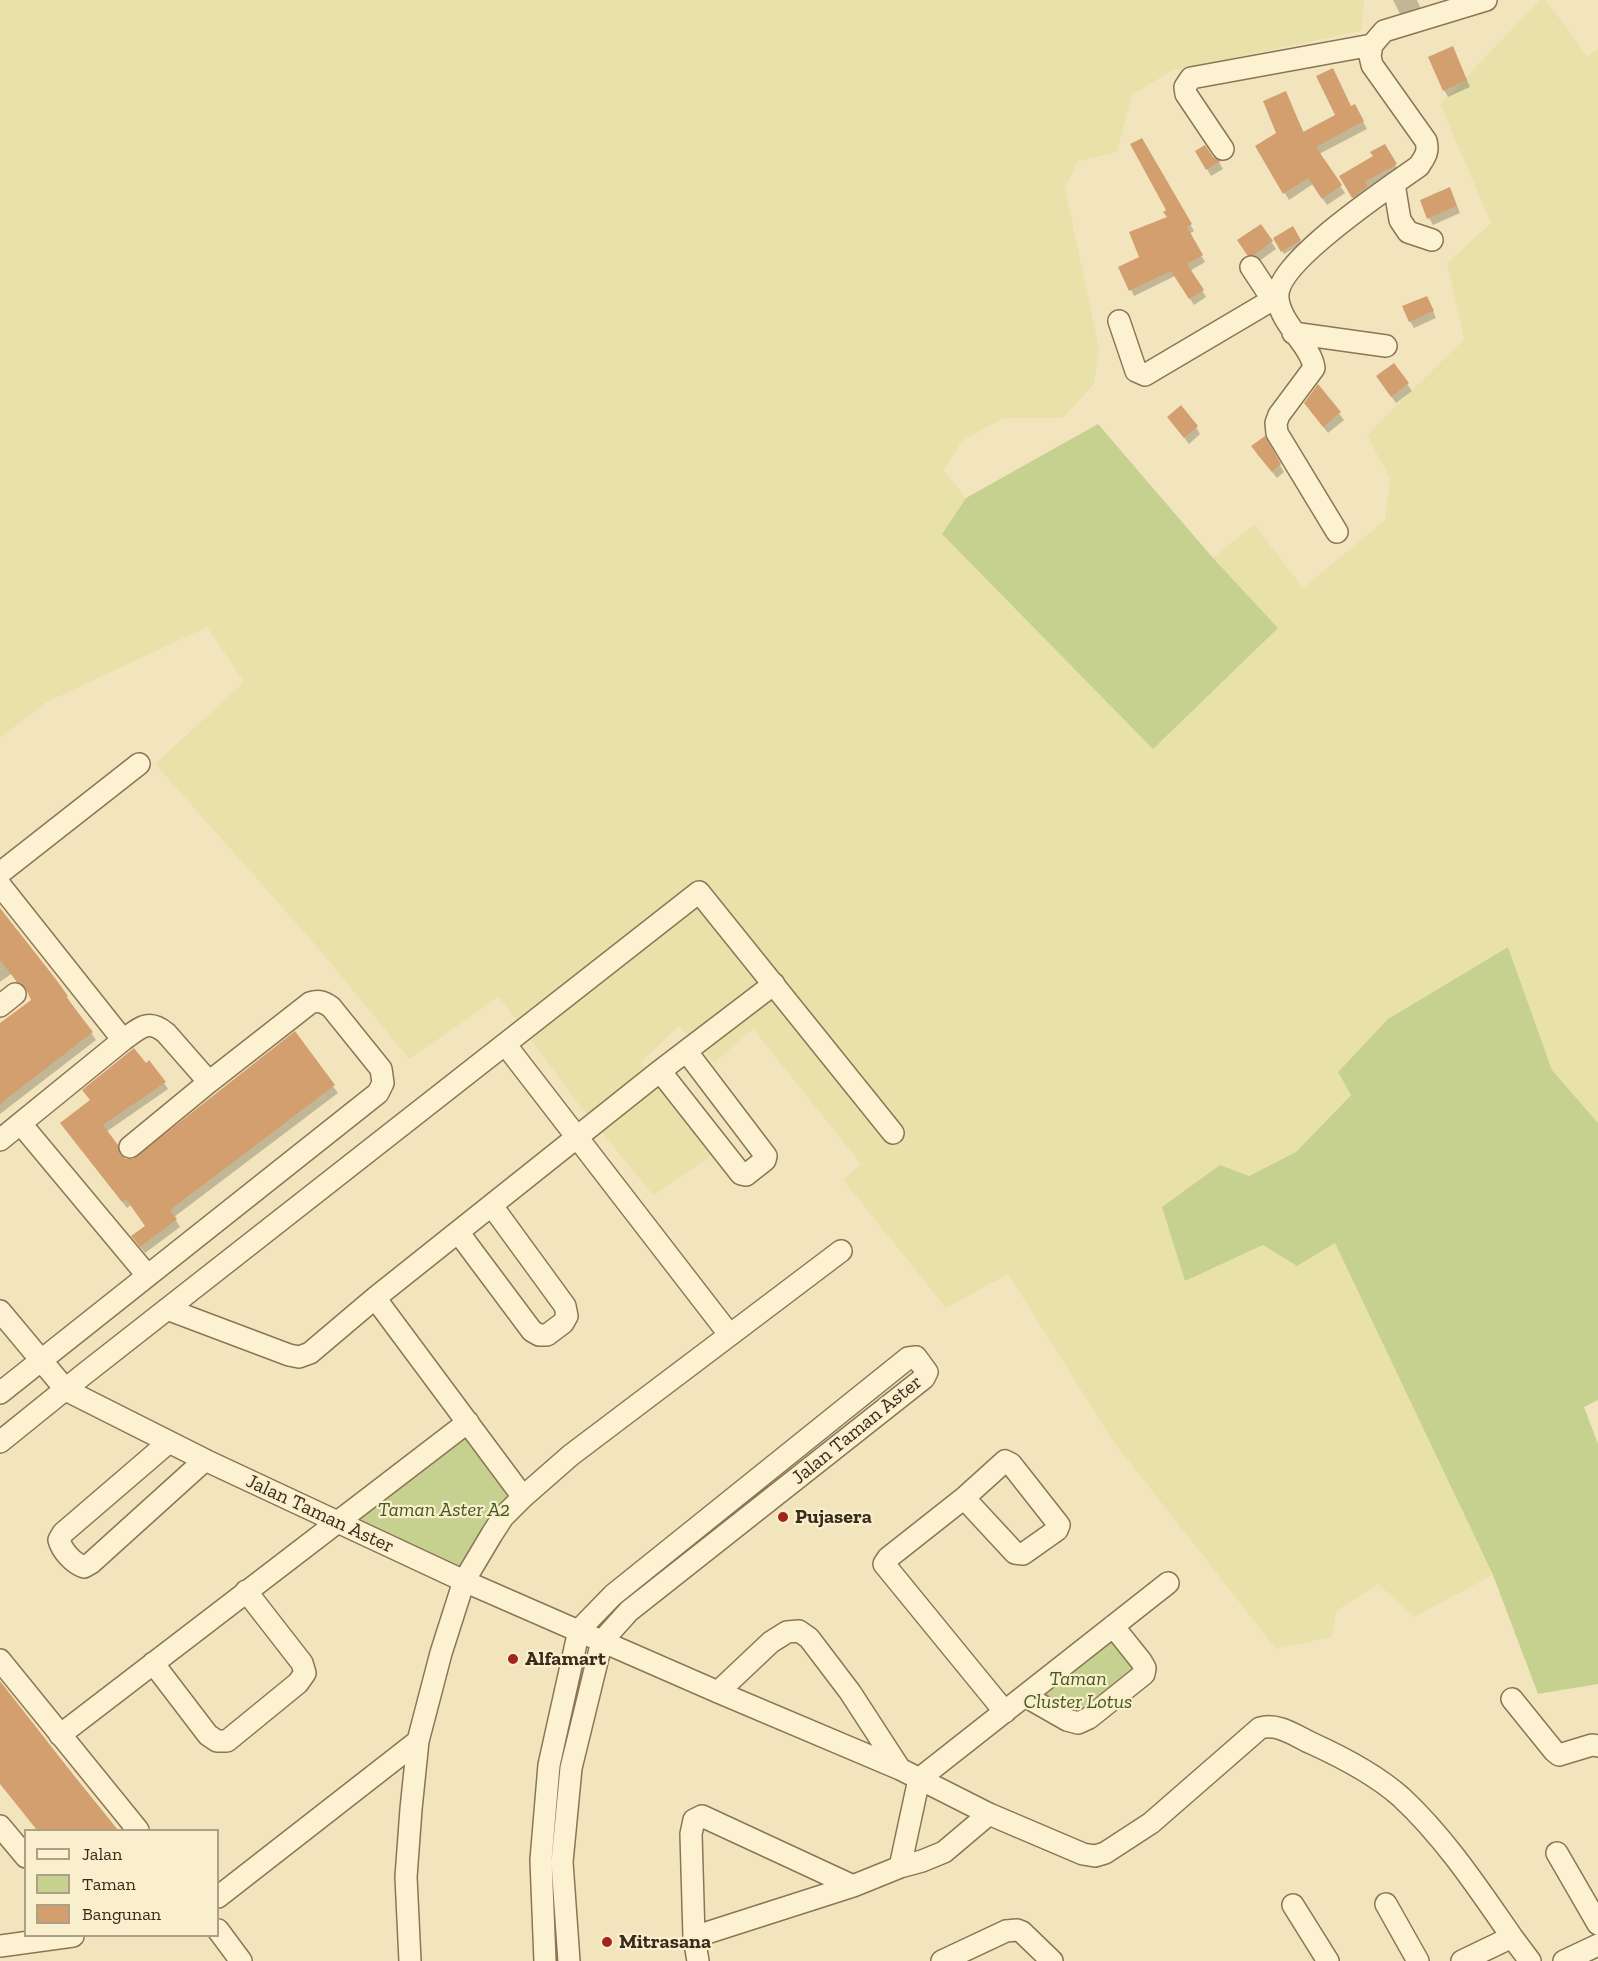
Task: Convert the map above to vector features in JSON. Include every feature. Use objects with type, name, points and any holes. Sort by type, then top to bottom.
[{"type":"street","points":[[1119,321],[1136,370],[1145,375],[1274,298],[1290,270],[1306,250],[1419,166],[1428,149],[1426,141],[1372,65],[1370,56],[1372,45],[1384,31],[1486,0]]},
{"type":"street","points":[[1223,149],[1186,94],[1185,87],[1191,78],[1372,45]]},
{"type":"street","points":[[1394,184],[1400,219],[1408,232],[1432,240]]},
{"type":"street","points":[[1251,267],[1274,298],[1293,333],[1313,361],[1314,368],[1279,415],[1276,433],[1337,532]]},
{"type":"street","points":[[1293,333],[1386,346]]},
{"type":"street","points":[[0,873],[139,764]]},
{"type":"street","points":[[0,885],[123,1040]]},
{"type":"street","points":[[0,1442],[699,892],[893,1133]]},
{"type":"street","points":[[167,1309],[289,1355],[299,1357],[310,1353],[375,1298],[660,1071],[774,984]]},
{"type":"street","points":[[0,1393],[378,1093],[383,1083],[381,1070],[331,1007],[326,1003],[316,1001],[310,1003],[209,1082],[130,1147]]},
{"type":"street","points":[[0,1140],[123,1040],[151,1024],[158,1026],[166,1033],[209,1082]]},
{"type":"street","points":[[505,1044],[729,1334]]},
{"type":"street","points":[[660,1071],[741,1174],[746,1175],[765,1160],[766,1156],[687,1052]]},
{"type":"street","points":[[21,1124],[147,1275]]},
{"type":"street","points":[[458,1232],[532,1331],[539,1335],[547,1335],[563,1323],[567,1316],[565,1306],[492,1206]]},
{"type":"street","points":[[410,1961],[406,1877],[418,1741],[441,1653],[464,1581],[502,1517],[571,1455],[841,1251]]},
{"type":"street","points":[[375,1298],[523,1497]]},
{"type":"street","points":[[0,1311],[66,1390]]},
{"type":"street","name":"Jalan Taman Aster","points":[[568,1961],[562,1863],[571,1768],[602,1641],[629,1611],[924,1378],[927,1372],[916,1357],[908,1358],[613,1595],[579,1630]]},
{"type":"street","name":"Jalan Taman Aster","points":[[66,1390],[205,1460],[464,1581],[900,1769],[989,1814],[1083,1854],[1095,1856],[1106,1853],[1151,1823],[1260,1728],[1269,1725],[1280,1728],[1332,1753],[1377,1779],[1400,1796],[1456,1857],[1512,1937]]},
{"type":"street","points":[[60,1735],[468,1422]]},
{"type":"street","points":[[169,1442],[63,1533],[58,1540],[61,1547],[77,1564],[84,1567],[91,1563],[205,1460]]},
{"type":"street","points":[[964,1498],[1018,1554],[1023,1554],[1057,1530],[1059,1525],[1011,1464],[1005,1461],[964,1498],[897,1550],[884,1564],[1005,1712]]},
{"type":"street","points":[[900,1867],[919,1779],[1167,1583]]},
{"type":"street","points":[[153,1663],[208,1735],[217,1741],[227,1741],[298,1683],[305,1673],[302,1663],[246,1591]]},
{"type":"street","points":[[1025,1696],[1067,1720],[1078,1723],[1089,1718],[1144,1674],[1145,1668],[1113,1626]]},
{"type":"street","points":[[545,1961],[541,1860],[549,1765],[579,1630]]},
{"type":"street","points":[[718,1692],[771,1642],[787,1632],[799,1631],[809,1638],[850,1692],[900,1769]]},
{"type":"street","points":[[0,1660],[137,1829]]},
{"type":"street","points":[[1512,1699],[1559,1755],[1592,1744],[1598,1746]]},
{"type":"street","points":[[219,1896],[418,1741]]},
{"type":"street","points":[[694,1937],[853,1886],[900,1867],[922,1862],[944,1852],[989,1814]]},
{"type":"street","points":[[698,1961],[694,1937],[691,1834],[694,1820],[702,1816],[853,1886]]},
{"type":"street","points":[[0,1826],[24,1855]]},
{"type":"street","points":[[1557,1854],[1598,1924]]},
{"type":"street","points":[[1386,1904],[1419,1961]]},
{"type":"street","points":[[1293,1905],[1328,1961]]},
{"type":"street","points":[[219,1930],[241,1961]]},
{"type":"street","points":[[942,1961],[1006,1931],[1017,1930],[1022,1932],[1052,1961]]},
{"type":"street","points":[[0,1946],[60,1937]]},
{"type":"street","points":[[1462,1961],[1512,1937],[1530,1961]]},
{"type":"street","points":[[1564,1961],[1598,1945]]},
{"type":"shaded area","points":[[0,0],[1364,0],[1361,31],[1171,71],[1132,95],[1117,152],[1078,161],[1065,188],[1099,348],[1094,384],[1063,418],[1004,418],[962,441],[944,470],[966,498],[942,534],[1278,628],[1213,558],[1254,524],[1303,588],[1385,520],[1390,479],[1367,435],[1464,339],[1447,263],[1491,223],[1440,104],[1540,0],[1546,0],[1587,56],[1598,49],[1598,1123],[1552,1070],[1508,947],[1388,1019],[1338,1072],[1351,1094],[1296,1152],[1249,1176],[1185,1281],[1263,1245],[1297,1266],[1335,1242],[1493,1575],[1414,1617],[1378,1584],[1336,1611],[1332,1637],[1276,1649],[1113,1441],[1008,1274],[946,1308],[843,1180],[861,1164],[753,1029],[714,1063],[679,1026],[641,1062],[713,1155],[653,1195],[577,1102],[499,997],[409,1059],[319,949],[155,764],[244,682],[207,627],[45,703],[0,738]]},
{"type":"green space","points":[[1098,424],[1213,558],[1278,628],[1153,749],[942,534],[966,498]]},
{"type":"green space","points":[[1508,947],[1552,1070],[1598,1123],[1598,1400],[1584,1407],[1598,1444],[1598,1684],[1538,1694],[1493,1575],[1335,1243],[1297,1266],[1263,1245],[1185,1281],[1162,1207],[1220,1165],[1249,1176],[1296,1152],[1351,1095],[1338,1072],[1388,1019]]},
{"type":"green space","name":"Taman Aster A2","points":[[461,1433],[512,1502],[464,1575],[341,1523]]},
{"type":"green space","name":"Taman Cluster Lotus","points":[[1112,1632],[1141,1670],[1079,1720],[1031,1695]]},
{"type":"building","points":[[1453,46],[1467,80],[1443,91],[1428,57]]},
{"type":"building","points":[[1333,68],[1351,106],[1355,104],[1364,121],[1316,147],[1342,185],[1322,199],[1308,178],[1283,194],[1255,146],[1276,133],[1263,101],[1286,91],[1303,132],[1335,115],[1316,76]]},
{"type":"building","points":[[1142,138],[1192,224],[1187,227],[1203,255],[1187,264],[1204,290],[1189,299],[1171,271],[1129,291],[1118,267],[1139,257],[1129,232],[1167,217],[1163,212],[1166,210],[1130,144]]},
{"type":"building","points":[[1385,144],[1397,164],[1365,182],[1368,186],[1352,198],[1339,176],[1373,156],[1370,152]]},
{"type":"building","points":[[1205,145],[1213,157],[1221,161],[1206,170],[1195,151]]},
{"type":"building","points":[[1450,187],[1457,206],[1427,219],[1420,200]]},
{"type":"building","points":[[1261,224],[1273,241],[1254,255],[1247,255],[1237,240]]},
{"type":"building","points":[[1293,226],[1301,240],[1281,252],[1273,238]]},
{"type":"building","points":[[1427,296],[1434,311],[1409,322],[1402,306]]},
{"type":"building","points":[[1394,363],[1409,383],[1391,397],[1376,376]]},
{"type":"building","points":[[1318,384],[1341,412],[1323,427],[1304,403]]},
{"type":"building","points":[[1181,405],[1198,426],[1184,438],[1167,417]]},
{"type":"building","points":[[1265,436],[1281,464],[1272,472],[1251,446]]},
{"type":"building","points":[[0,908],[55,978],[68,996],[66,997],[93,1032],[0,1104],[0,1023],[31,1000],[25,987],[17,982],[0,960]]},
{"type":"building","points":[[295,1031],[335,1085],[170,1210],[177,1219],[140,1247],[131,1236],[145,1226],[126,1199],[122,1202],[60,1123],[90,1100],[82,1090],[134,1048],[146,1063],[149,1060],[166,1082],[103,1125],[118,1145],[121,1155],[126,1159],[133,1159]]},
{"type":"building","points":[[0,1681],[117,1829],[36,1829],[0,1784]]},
{"type":"place","name":"Pujasera","points":[[783,1517]]},
{"type":"place","name":"Alfamart","points":[[513,1659]]},
{"type":"place","name":"Mitrasana","points":[[607,1942]]}]
